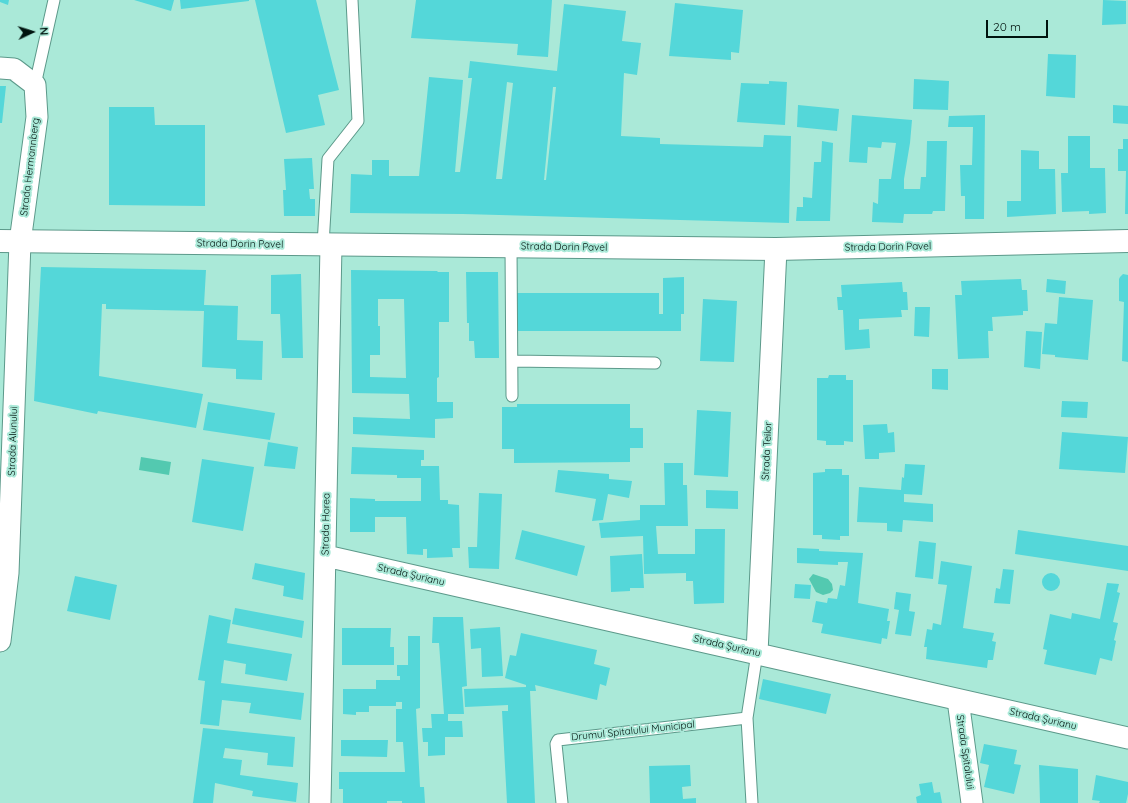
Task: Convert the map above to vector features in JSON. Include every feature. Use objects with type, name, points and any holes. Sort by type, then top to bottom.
[{"type":"main road","name":"Strada Dorin Pavel","points":[[10,242],[776,250],[1128,241]]},
{"type":"street","points":[[0,68],[14,70],[35,85]]},
{"type":"street","name":"Strada Hermannberg","points":[[10,242],[37,117],[35,85]]},
{"type":"street","name":"Strada Alunului","points":[[0,641],[4,572],[10,242]]},
{"type":"street","name":"Strada Horea","points":[[320,803],[326,556],[327,245]]},
{"type":"street","name":"Strada Teilor","points":[[757,653],[776,250]]},
{"type":"street","name":"Strada Șurianu","points":[[326,556],[1128,738]]},
{"type":"street","name":"Strada Spitalului","points":[[958,700],[972,803]]},
{"type":"lane","points":[[35,85],[54,0]]},
{"type":"lane","points":[[327,245],[328,159],[358,121],[352,0]]},
{"type":"lane","points":[[511,247],[512,396]]},
{"type":"lane","points":[[512,361],[655,363]]},
{"type":"lane","points":[[751,802],[747,718],[757,653]]},
{"type":"lane","name":"Drumul Spitalului Municipal","points":[[562,803],[556,744],[558,740],[747,718]]},
{"type":"shaded area","points":[[141,457],[171,462],[169,475],[139,470]]},
{"type":"shaded area","points":[[813,574],[828,579],[832,584],[833,590],[830,593],[823,595],[816,592],[809,579]]},
{"type":"building","points":[[0,0],[9,0],[8,5],[0,2]]},
{"type":"building","points":[[134,0],[174,0],[171,11]]},
{"type":"building","points":[[180,0],[249,0],[249,1],[181,9]]},
{"type":"building","points":[[255,0],[316,0],[339,90],[318,95],[325,125],[286,133]]},
{"type":"building","points":[[416,0],[552,0],[548,57],[517,55],[518,44],[411,38]]},
{"type":"building","points":[[1103,0],[1126,1],[1126,24],[1102,25]]},
{"type":"building","points":[[675,3],[743,10],[739,53],[731,52],[731,60],[669,56]]},
{"type":"building","points":[[564,4],[626,11],[622,41],[641,43],[637,75],[624,73],[621,136],[660,138],[660,144],[763,147],[764,135],[791,136],[789,223],[463,214],[350,213],[351,174],[372,175],[372,160],[389,160],[389,176],[419,176],[429,77],[463,80],[455,172],[460,172],[472,78],[468,78],[470,61],[557,71]],"holes":[[[507,82],[513,83],[502,179],[496,179]],[[553,87],[556,87],[546,180],[544,180]]]},
{"type":"building","points":[[1048,54],[1076,55],[1075,98],[1046,96]]},
{"type":"building","points":[[914,79],[949,81],[948,110],[913,109]]},
{"type":"building","points":[[769,81],[787,82],[785,125],[737,122],[741,83],[769,84]]},
{"type":"building","points":[[0,86],[6,86],[2,123],[0,123]]},
{"type":"building","points":[[798,105],[839,109],[837,131],[797,127]]},
{"type":"building","points":[[1113,105],[1128,106],[1128,124],[1113,123]]},
{"type":"building","points":[[109,107],[154,107],[155,125],[205,125],[205,206],[109,205]]},
{"type":"building","points":[[852,115],[912,120],[904,189],[920,189],[921,177],[926,177],[927,141],[947,141],[945,211],[933,211],[932,214],[904,214],[903,223],[872,222],[873,202],[878,204],[879,179],[891,179],[896,143],[882,142],[881,148],[868,147],[867,163],[849,162]]},
{"type":"building","points":[[985,115],[984,219],[965,219],[965,196],[961,196],[960,165],[972,165],[973,127],[948,127],[949,116]]},
{"type":"building","points":[[1068,136],[1090,136],[1090,168],[1105,168],[1106,213],[1089,214],[1089,211],[1062,212],[1061,173],[1068,173]]},
{"type":"building","points":[[1123,139],[1128,139],[1128,214],[1125,214],[1126,171],[1118,171],[1118,149],[1123,149]]},
{"type":"building","points":[[822,141],[833,143],[830,221],[796,221],[797,207],[803,207],[803,197],[812,198],[814,162],[821,162]]},
{"type":"building","points":[[1021,150],[1039,151],[1039,169],[1055,169],[1056,214],[1007,217],[1007,201],[1021,201]]},
{"type":"building","points":[[312,158],[314,189],[309,189],[310,199],[315,199],[315,216],[284,216],[283,190],[286,190],[284,159]]},
{"type":"building","points":[[41,267],[206,270],[204,305],[238,306],[237,340],[263,341],[262,380],[236,379],[236,369],[202,367],[204,311],[106,309],[106,304],[102,304],[99,376],[203,394],[196,428],[98,411],[97,414],[34,401]]},
{"type":"building","points":[[351,270],[449,272],[449,322],[439,322],[439,377],[437,378],[437,402],[453,402],[453,418],[435,419],[435,438],[353,434],[353,417],[410,419],[409,394],[352,393]],"holes":[[[378,299],[404,299],[406,378],[370,377],[370,355],[380,355]]]},
{"type":"building","points":[[466,272],[498,272],[499,358],[475,358],[474,341],[469,341],[469,323],[467,323]]},
{"type":"building","points":[[301,274],[303,358],[282,358],[280,314],[271,314],[271,275]]},
{"type":"building","points":[[1123,274],[1128,275],[1128,362],[1122,361],[1124,302],[1119,301],[1119,279]]},
{"type":"building","points":[[684,277],[684,314],[681,314],[681,331],[517,331],[517,293],[659,293],[659,314],[663,314],[663,278]]},
{"type":"building","points":[[1021,279],[1022,290],[1027,290],[1028,311],[1023,311],[1023,315],[992,317],[993,331],[988,331],[989,358],[958,359],[955,295],[962,295],[961,281]]},
{"type":"building","points":[[1047,279],[1066,281],[1065,294],[1046,292]]},
{"type":"building","points":[[902,282],[903,292],[907,292],[908,310],[901,310],[902,317],[859,319],[859,330],[869,329],[870,348],[845,350],[843,310],[838,310],[837,297],[842,297],[841,285]]},
{"type":"building","points":[[1059,297],[1093,300],[1088,360],[1055,357],[1055,355],[1042,354],[1045,323],[1057,324]]},
{"type":"building","points":[[703,299],[737,301],[734,362],[700,361]]},
{"type":"building","points":[[915,307],[930,307],[929,337],[914,336]]},
{"type":"building","points":[[1026,331],[1042,332],[1040,369],[1024,367]]},
{"type":"building","points":[[932,369],[948,369],[948,390],[932,389]]},
{"type":"building","points":[[829,375],[846,375],[846,380],[853,380],[853,442],[844,441],[844,445],[826,445],[826,441],[817,440],[817,378],[828,378]]},
{"type":"building","points":[[1062,401],[1088,402],[1087,418],[1061,417]]},
{"type":"building","points":[[208,402],[275,413],[270,440],[203,430]]},
{"type":"building","points":[[517,404],[630,404],[630,428],[643,428],[643,448],[630,448],[630,462],[514,463],[514,449],[502,449],[502,407],[517,407]]},
{"type":"building","points":[[697,410],[731,412],[728,477],[694,475]]},
{"type":"building","points":[[887,424],[888,433],[894,432],[895,452],[879,453],[879,459],[865,459],[863,425]]},
{"type":"building","points":[[1062,432],[1128,437],[1125,473],[1059,469]]},
{"type":"building","points":[[268,442],[298,447],[295,469],[264,466]]},
{"type":"building","points":[[352,447],[424,450],[424,460],[421,460],[421,466],[439,466],[440,500],[448,500],[448,504],[459,505],[460,548],[452,548],[453,557],[427,558],[427,549],[423,549],[423,555],[407,554],[406,517],[375,517],[375,532],[350,532],[350,498],[375,499],[375,501],[421,501],[421,478],[397,478],[397,475],[351,474]]},
{"type":"building","points":[[202,459],[254,467],[243,531],[192,522]]},
{"type":"building","points":[[664,463],[683,463],[683,485],[687,485],[688,526],[656,526],[658,554],[695,554],[695,529],[725,529],[724,603],[694,604],[693,581],[686,581],[686,573],[644,574],[643,536],[601,538],[599,523],[640,520],[640,505],[665,505]]},
{"type":"building","points":[[905,464],[925,465],[922,495],[904,494],[904,502],[933,504],[933,522],[903,520],[902,532],[887,531],[887,523],[857,522],[859,487],[901,490]]},
{"type":"building","points":[[825,469],[842,469],[842,475],[849,475],[849,536],[840,536],[840,540],[822,539],[822,535],[813,535],[813,473],[825,472]]},
{"type":"building","points":[[558,470],[609,474],[609,479],[632,481],[629,498],[608,494],[603,520],[592,521],[596,499],[555,492]]},
{"type":"building","points":[[706,490],[738,491],[738,509],[706,508]]},
{"type":"building","points":[[479,493],[502,494],[499,569],[469,568],[468,547],[477,547]]},
{"type":"building","points":[[522,530],[585,546],[577,576],[515,559]]},
{"type":"building","points":[[1018,530],[1128,546],[1128,571],[1015,554]]},
{"type":"building","points":[[919,541],[936,543],[933,579],[915,577]]},
{"type":"building","points":[[797,548],[819,549],[819,551],[863,553],[858,603],[889,609],[887,621],[890,621],[887,639],[882,638],[881,644],[821,633],[823,624],[812,622],[816,601],[827,603],[828,598],[837,599],[840,585],[845,586],[848,562],[838,562],[838,565],[797,563]]},
{"type":"building","points":[[642,554],[644,588],[630,588],[630,591],[611,592],[610,556]]},
{"type":"building","points":[[941,561],[972,566],[963,628],[994,633],[992,641],[996,642],[993,660],[988,660],[987,668],[926,659],[927,647],[924,647],[927,629],[932,630],[933,623],[941,625],[947,585],[938,584]]},
{"type":"building","points":[[255,563],[305,573],[303,600],[283,596],[284,586],[252,579]]},
{"type":"building","points":[[1003,569],[1014,570],[1010,604],[994,603],[996,588],[1000,589]]},
{"type":"building","points":[[1047,573],[1055,573],[1060,578],[1058,589],[1055,591],[1047,591],[1042,586],[1042,578]]},
{"type":"building","points":[[75,576],[117,585],[110,620],[67,611]]},
{"type":"building","points":[[1107,583],[1119,584],[1117,592],[1120,593],[1113,622],[1118,623],[1114,640],[1116,641],[1112,661],[1100,658],[1096,675],[1044,664],[1047,650],[1043,649],[1050,614],[1071,619],[1072,613],[1100,619]]},
{"type":"building","points":[[795,584],[811,585],[810,599],[794,598]]},
{"type":"building","points":[[896,592],[911,594],[909,611],[915,612],[911,636],[895,634],[899,610],[894,609]]},
{"type":"building","points":[[235,608],[304,621],[302,638],[232,624]]},
{"type":"building","points":[[209,615],[231,620],[227,643],[292,654],[287,681],[245,674],[246,664],[224,660],[221,683],[304,693],[301,720],[249,713],[251,703],[222,700],[219,726],[200,724],[205,681],[198,680]]},
{"type":"building","points":[[433,617],[463,617],[467,686],[462,687],[464,714],[448,714],[448,721],[462,721],[463,737],[445,737],[445,755],[428,756],[428,742],[423,742],[422,728],[432,728],[431,714],[444,714],[439,643],[432,643]]},
{"type":"building","points":[[500,627],[503,676],[482,677],[481,648],[471,649],[470,629]]},
{"type":"building","points":[[342,628],[391,628],[390,647],[394,647],[394,665],[342,665]]},
{"type":"building","points":[[521,633],[597,650],[594,664],[610,668],[606,686],[600,684],[597,700],[535,685],[536,691],[530,691],[535,803],[507,803],[502,711],[508,711],[508,705],[465,707],[464,689],[526,687],[526,685],[505,678],[510,655],[516,656]]},
{"type":"building","points":[[408,636],[420,636],[420,708],[416,709],[420,787],[424,787],[425,803],[402,803],[402,801],[387,801],[387,803],[343,803],[343,789],[339,789],[339,772],[405,772],[403,742],[396,742],[396,709],[402,709],[402,702],[396,702],[396,706],[369,706],[369,712],[356,712],[356,715],[343,714],[343,689],[376,689],[376,680],[400,680],[400,676],[397,676],[397,665],[408,665]]},
{"type":"building","points":[[763,679],[831,694],[826,714],[759,699]]},
{"type":"building","points":[[203,728],[295,737],[293,767],[267,765],[268,753],[225,748],[223,758],[242,760],[240,775],[298,783],[296,802],[252,796],[253,791],[215,783],[213,803],[193,803]]},
{"type":"building","points":[[341,740],[388,740],[387,757],[341,756]]},
{"type":"building","points":[[984,744],[1017,750],[1014,764],[1021,765],[1014,794],[984,787],[989,765],[980,763]]},
{"type":"building","points":[[690,765],[691,786],[682,787],[683,799],[696,798],[696,803],[650,803],[649,766]]},
{"type":"building","points":[[1039,765],[1078,769],[1078,803],[1040,803]]},
{"type":"building","points":[[1096,775],[1128,782],[1126,803],[1099,803],[1100,801],[1092,800]]},
{"type":"building","points":[[932,782],[934,793],[940,792],[942,803],[917,803],[916,797],[921,795],[919,784]]}]
